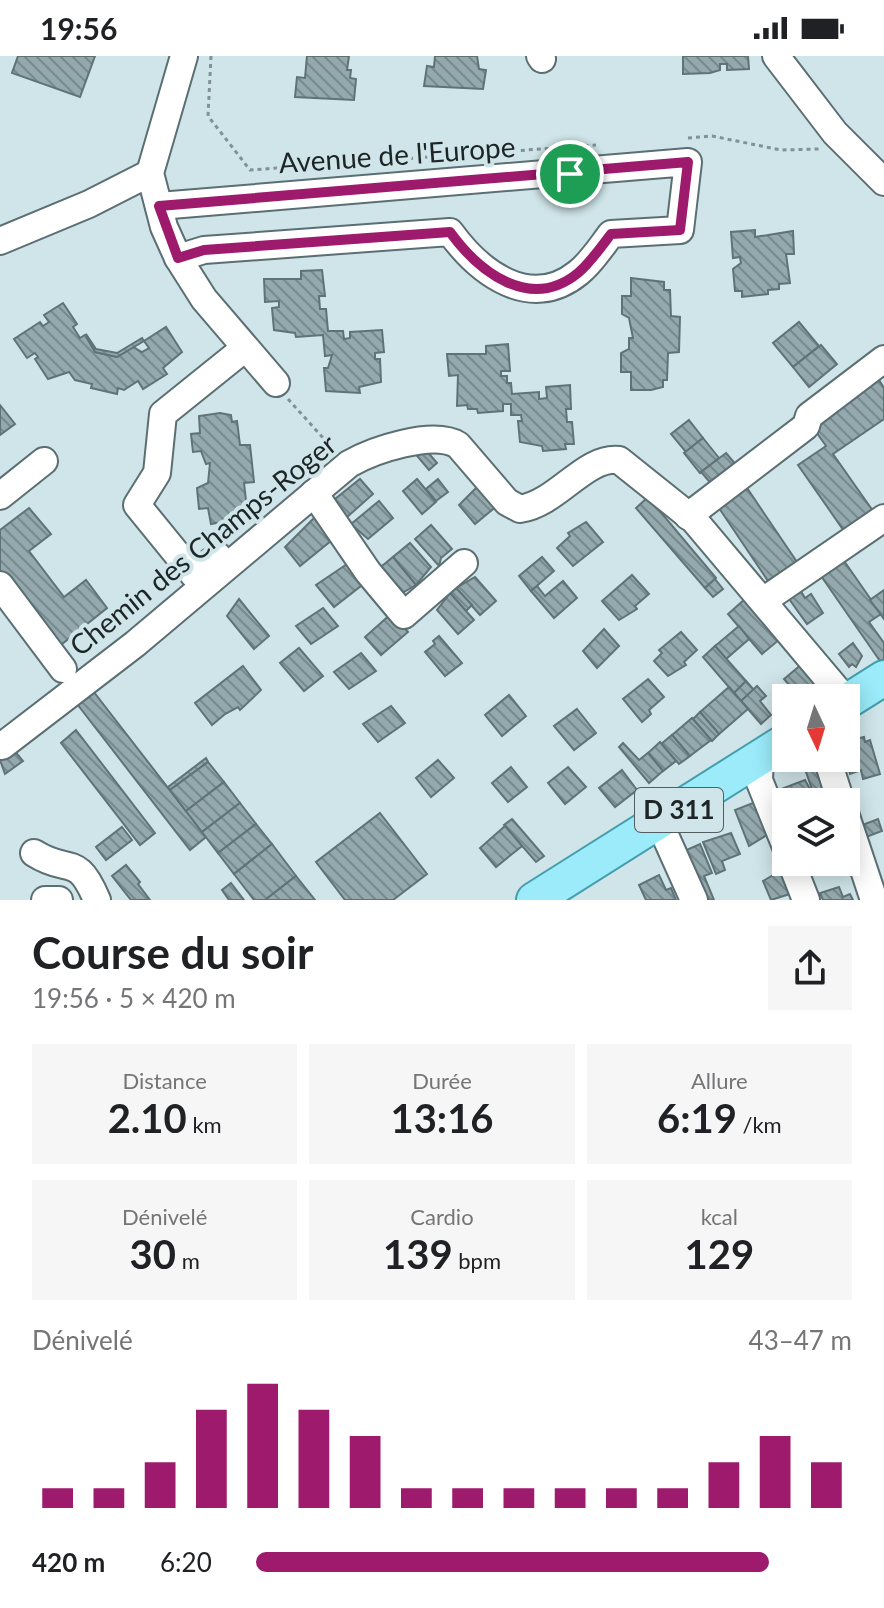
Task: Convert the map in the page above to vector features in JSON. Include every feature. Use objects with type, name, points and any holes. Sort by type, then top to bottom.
[{"type":"main road","points":[[860,692],[884,678]]},
{"type":"main road","name":"D 311","points":[[534,900],[572,879],[772,751]]},
{"type":"main road","name":"D 311","points":[[545,900],[572,879]]},
{"type":"street","points":[[184,56],[150,173],[159,206],[178,258],[204,299],[276,383]]},
{"type":"street","points":[[780,58],[848,148],[884,182]]},
{"type":"street","points":[[178,258],[204,250],[450,232],[465,252],[497,279],[513,285],[548,287],[577,274],[611,234],[680,230],[684,150]]},
{"type":"street","name":"Avenue de l'Europe","points":[[159,206],[684,150]]},
{"type":"street","points":[[0,241],[89,204],[150,173]]},
{"type":"street","points":[[228,548],[194,575],[137,505],[157,473],[163,414],[245,348]]},
{"type":"street","points":[[688,516],[806,426],[809,416],[884,359]]},
{"type":"street","name":"Chemin des Champs-Roger","points":[[2,746],[135,644],[349,464],[385,448],[449,440],[458,445],[507,502],[520,509],[547,500],[597,462],[619,460],[688,516],[833,684]]},
{"type":"street","points":[[0,496],[44,461]]},
{"type":"street","points":[[314,493],[368,572],[404,615],[464,563]]},
{"type":"street","points":[[763,601],[884,518]]},
{"type":"street","points":[[0,585],[63,669]]},
{"type":"street","points":[[772,752],[759,780],[772,812]]},
{"type":"street","points":[[659,822],[694,900]]},
{"type":"street","points":[[34,853],[47,862],[77,867],[88,879],[97,900]]},
{"type":"street","points":[[860,858],[874,900]]},
{"type":"street","points":[[797,876],[806,900]]},
{"type":"street","points":[[45,900],[59,900]]},
{"type":"path","points":[[211,56],[208,116],[250,170],[601,145]]},
{"type":"path","points":[[684,150],[712,136],[781,150],[848,148]]},
{"type":"path","points":[[276,383],[306,422],[349,464]]},
{"type":"building","points":[[18,56],[95,56],[80,97],[12,73]]},
{"type":"building","points":[[307,56],[349,56],[347,70],[351,70],[350,78],[356,79],[354,100],[295,97],[297,77],[305,78]]},
{"type":"building","points":[[435,56],[477,56],[479,69],[486,70],[483,89],[424,86],[427,66],[434,67]]},
{"type":"building","points":[[683,56],[748,56],[749,69],[727,70],[727,64],[720,64],[720,70],[710,73],[683,74]]},
{"type":"building","points":[[755,230],[755,237],[793,231],[794,254],[786,254],[790,283],[779,284],[779,289],[768,290],[768,294],[742,297],[742,291],[735,291],[733,269],[741,263],[740,257],[733,258],[731,232]]},
{"type":"building","points":[[322,270],[325,296],[319,296],[320,309],[326,309],[328,331],[343,331],[344,339],[350,338],[350,332],[382,330],[384,352],[375,353],[375,359],[380,359],[381,382],[359,387],[360,393],[326,391],[324,368],[328,368],[332,355],[325,356],[323,335],[296,337],[295,333],[274,330],[272,308],[279,307],[279,301],[265,302],[264,279],[301,279],[301,271]]},
{"type":"building","points":[[631,278],[664,282],[664,290],[670,290],[671,316],[680,317],[679,352],[668,353],[667,380],[663,380],[663,387],[651,390],[631,390],[631,372],[621,372],[621,353],[629,349],[629,338],[633,338],[629,318],[622,314],[622,296],[631,296]]},
{"type":"building","points":[[63,303],[77,324],[73,327],[80,338],[85,335],[95,352],[117,357],[133,347],[142,352],[149,348],[144,341],[166,327],[182,352],[163,368],[167,374],[143,389],[138,381],[124,390],[118,388],[117,394],[91,388],[92,384],[75,380],[69,372],[48,379],[35,359],[38,357],[35,353],[27,358],[14,339],[40,322],[43,326],[49,322],[44,315]]},
{"type":"building","points":[[799,322],[819,346],[793,367],[773,343]]},
{"type":"building","points":[[86,334],[96,349],[117,353],[142,338],[144,341],[117,357],[95,352]]},
{"type":"building","points":[[508,344],[510,371],[501,371],[501,376],[507,376],[512,394],[539,392],[539,399],[547,398],[546,387],[570,385],[571,409],[566,409],[567,422],[572,422],[574,444],[565,444],[566,449],[543,451],[542,446],[520,442],[518,421],[522,421],[521,415],[511,415],[511,404],[503,404],[503,411],[478,413],[477,409],[468,409],[467,405],[457,406],[458,375],[449,376],[447,354],[486,354],[486,346]]},
{"type":"building","points":[[821,345],[837,364],[809,387],[793,367]]},
{"type":"building","points":[[879,380],[884,388],[884,419],[833,454],[873,511],[844,531],[798,465],[826,446],[812,426]]},
{"type":"building","points":[[0,405],[15,424],[0,435]]},
{"type":"building","points":[[231,415],[232,422],[237,421],[240,445],[250,445],[254,482],[244,483],[247,509],[243,510],[244,518],[211,524],[208,508],[199,509],[197,488],[208,483],[210,463],[206,464],[201,451],[193,452],[191,434],[200,433],[199,416]]},
{"type":"building","points":[[689,420],[703,438],[686,452],[671,434]]},
{"type":"building","points":[[703,438],[719,458],[700,473],[684,453]]},
{"type":"building","points":[[425,449],[437,463],[429,470],[413,451]]},
{"type":"building","points":[[726,453],[738,467],[713,486],[701,472]]},
{"type":"building","points":[[360,479],[373,494],[346,518],[335,499]]},
{"type":"building","points":[[417,479],[436,502],[422,514],[403,491]]},
{"type":"building","points":[[438,479],[448,492],[436,501],[426,489]]},
{"type":"building","points":[[738,482],[743,491],[747,488],[797,562],[768,581],[719,508]]},
{"type":"building","points":[[480,484],[498,505],[475,524],[459,505]]},
{"type":"building","points":[[648,497],[716,578],[705,588],[636,508]]},
{"type":"building","points":[[379,501],[393,518],[368,539],[351,524]]},
{"type":"building","points":[[29,508],[51,534],[29,551],[64,597],[86,580],[107,608],[57,648],[0,574],[0,530]]},
{"type":"building","points":[[314,518],[332,540],[300,566],[285,547]]},
{"type":"building","points":[[586,522],[603,542],[573,566],[557,548],[570,536],[568,533]]},
{"type":"building","points":[[431,525],[452,549],[441,558],[439,566],[415,539]]},
{"type":"building","points":[[410,543],[431,567],[416,585],[393,557]]},
{"type":"building","points":[[393,557],[416,585],[397,596],[376,571]]},
{"type":"building","points":[[542,557],[554,571],[531,591],[519,576]]},
{"type":"building","points":[[842,558],[881,614],[869,622],[884,643],[884,659],[880,661],[819,573]]},
{"type":"building","points":[[350,562],[366,582],[334,607],[316,585]]},
{"type":"building","points":[[632,575],[649,594],[635,606],[637,609],[619,620],[602,601]]},
{"type":"building","points":[[475,577],[496,601],[480,615],[456,588]]},
{"type":"building","points":[[715,579],[723,589],[713,597],[705,588]]},
{"type":"building","points":[[563,581],[577,598],[554,618],[531,591],[537,586],[545,596]]},
{"type":"building","points":[[456,588],[472,605],[466,611],[450,593]]},
{"type":"building","points":[[799,588],[805,598],[811,594],[823,613],[807,624],[787,596]]},
{"type":"building","points":[[884,590],[884,619],[870,600]]},
{"type":"building","points":[[450,593],[474,620],[458,634],[437,610]]},
{"type":"building","points":[[239,599],[269,636],[254,649],[227,616]]},
{"type":"building","points":[[745,599],[780,639],[762,654],[728,614]]},
{"type":"building","points":[[323,608],[338,626],[311,644],[296,626]]},
{"type":"building","points":[[392,613],[408,632],[381,655],[365,637]]},
{"type":"building","points":[[739,626],[749,639],[726,659],[715,646]]},
{"type":"building","points":[[604,629],[619,646],[597,668],[583,651]]},
{"type":"building","points":[[681,632],[697,650],[684,662],[686,665],[668,676],[654,661],[662,653],[659,650]]},
{"type":"building","points":[[439,636],[462,663],[445,676],[425,652]]},
{"type":"building","points":[[853,643],[862,656],[856,667],[852,664],[849,667],[839,654]]},
{"type":"building","points":[[715,646],[746,681],[734,693],[703,657]]},
{"type":"building","points":[[299,648],[323,676],[304,691],[280,663]]},
{"type":"building","points":[[361,653],[376,671],[349,689],[334,672]]},
{"type":"building","points":[[802,664],[817,682],[788,684],[784,679]]},
{"type":"building","points":[[243,666],[261,690],[240,710],[238,707],[212,725],[195,703]]},
{"type":"building","points":[[648,679],[664,697],[649,710],[651,714],[642,722],[623,699]]},
{"type":"building","points":[[746,681],[754,690],[741,701],[734,693]]},
{"type":"building","points":[[757,686],[766,696],[760,701],[771,715],[761,724],[741,701]]},
{"type":"building","points":[[90,687],[206,837],[190,850],[74,700]]},
{"type":"building","points":[[729,687],[748,709],[719,734],[700,712]]},
{"type":"building","points":[[509,695],[526,716],[502,736],[485,715]]},
{"type":"building","points":[[391,706],[405,723],[378,742],[363,724]]},
{"type":"building","points":[[577,709],[596,733],[574,750],[554,726]]},
{"type":"building","points":[[700,712],[719,734],[712,741],[693,719]]},
{"type":"building","points":[[692,718],[711,740],[690,756],[672,735]]},
{"type":"building","points":[[76,730],[155,833],[140,845],[61,743]]},
{"type":"building","points":[[672,735],[690,756],[679,764],[661,744]]},
{"type":"building","points":[[864,737],[865,742],[870,740],[880,774],[863,779],[860,738]]},
{"type":"building","points":[[660,742],[676,761],[663,771],[648,753]]},
{"type":"building","points":[[623,743],[639,760],[648,753],[663,771],[649,783],[619,747]]},
{"type":"building","points":[[13,749],[23,761],[5,774],[0,760]]},
{"type":"building","points":[[206,758],[208,762],[170,790],[168,787]]},
{"type":"building","points":[[438,760],[454,778],[431,797],[416,778]]},
{"type":"building","points":[[208,762],[224,782],[186,811],[170,790]]},
{"type":"building","points":[[511,767],[527,787],[508,802],[492,783]]},
{"type":"building","points":[[568,767],[586,787],[565,804],[548,783]]},
{"type":"building","points":[[622,770],[637,790],[615,807],[599,788]]},
{"type":"building","points":[[806,772],[823,772],[828,788],[812,788]]},
{"type":"building","points":[[805,780],[809,788],[784,788]]},
{"type":"building","points":[[224,782],[240,803],[202,832],[186,811]]},
{"type":"building","points":[[758,801],[770,833],[749,846],[735,810]]},
{"type":"building","points":[[240,803],[256,824],[218,853],[202,832]]},
{"type":"building","points":[[380,813],[427,874],[393,900],[345,900],[316,862]]},
{"type":"building","points":[[512,819],[544,856],[536,862],[504,825]]},
{"type":"building","points":[[878,819],[882,831],[861,839],[860,826]]},
{"type":"building","points":[[256,824],[272,844],[234,874],[218,853]]},
{"type":"building","points":[[505,826],[522,846],[496,867],[480,848]]},
{"type":"building","points":[[122,827],[132,840],[106,860],[96,847]]},
{"type":"building","points":[[731,833],[740,854],[722,861],[725,870],[716,874],[703,842]]},
{"type":"building","points":[[272,844],[296,876],[265,900],[254,900],[234,874]]},
{"type":"building","points":[[700,844],[712,873],[704,876],[714,900],[704,900],[682,852]]},
{"type":"building","points":[[126,865],[150,900],[131,900],[112,876]]},
{"type":"building","points":[[659,875],[666,890],[671,888],[676,900],[646,900],[639,885]]},
{"type":"building","points":[[296,876],[315,900],[265,900]]},
{"type":"building","points":[[772,876],[790,876],[796,892],[771,900],[763,881]]},
{"type":"building","points":[[231,883],[244,900],[229,900],[222,890]]},
{"type":"building","points":[[839,887],[843,897],[850,894],[853,900],[823,900],[820,893]]},
{"type":"route","points":[[688,162],[680,230],[611,234],[577,274],[548,287],[531,288],[497,279],[465,252],[450,232],[204,250],[178,258],[164,227],[159,206],[444,183],[570,174],[688,162]]}]
